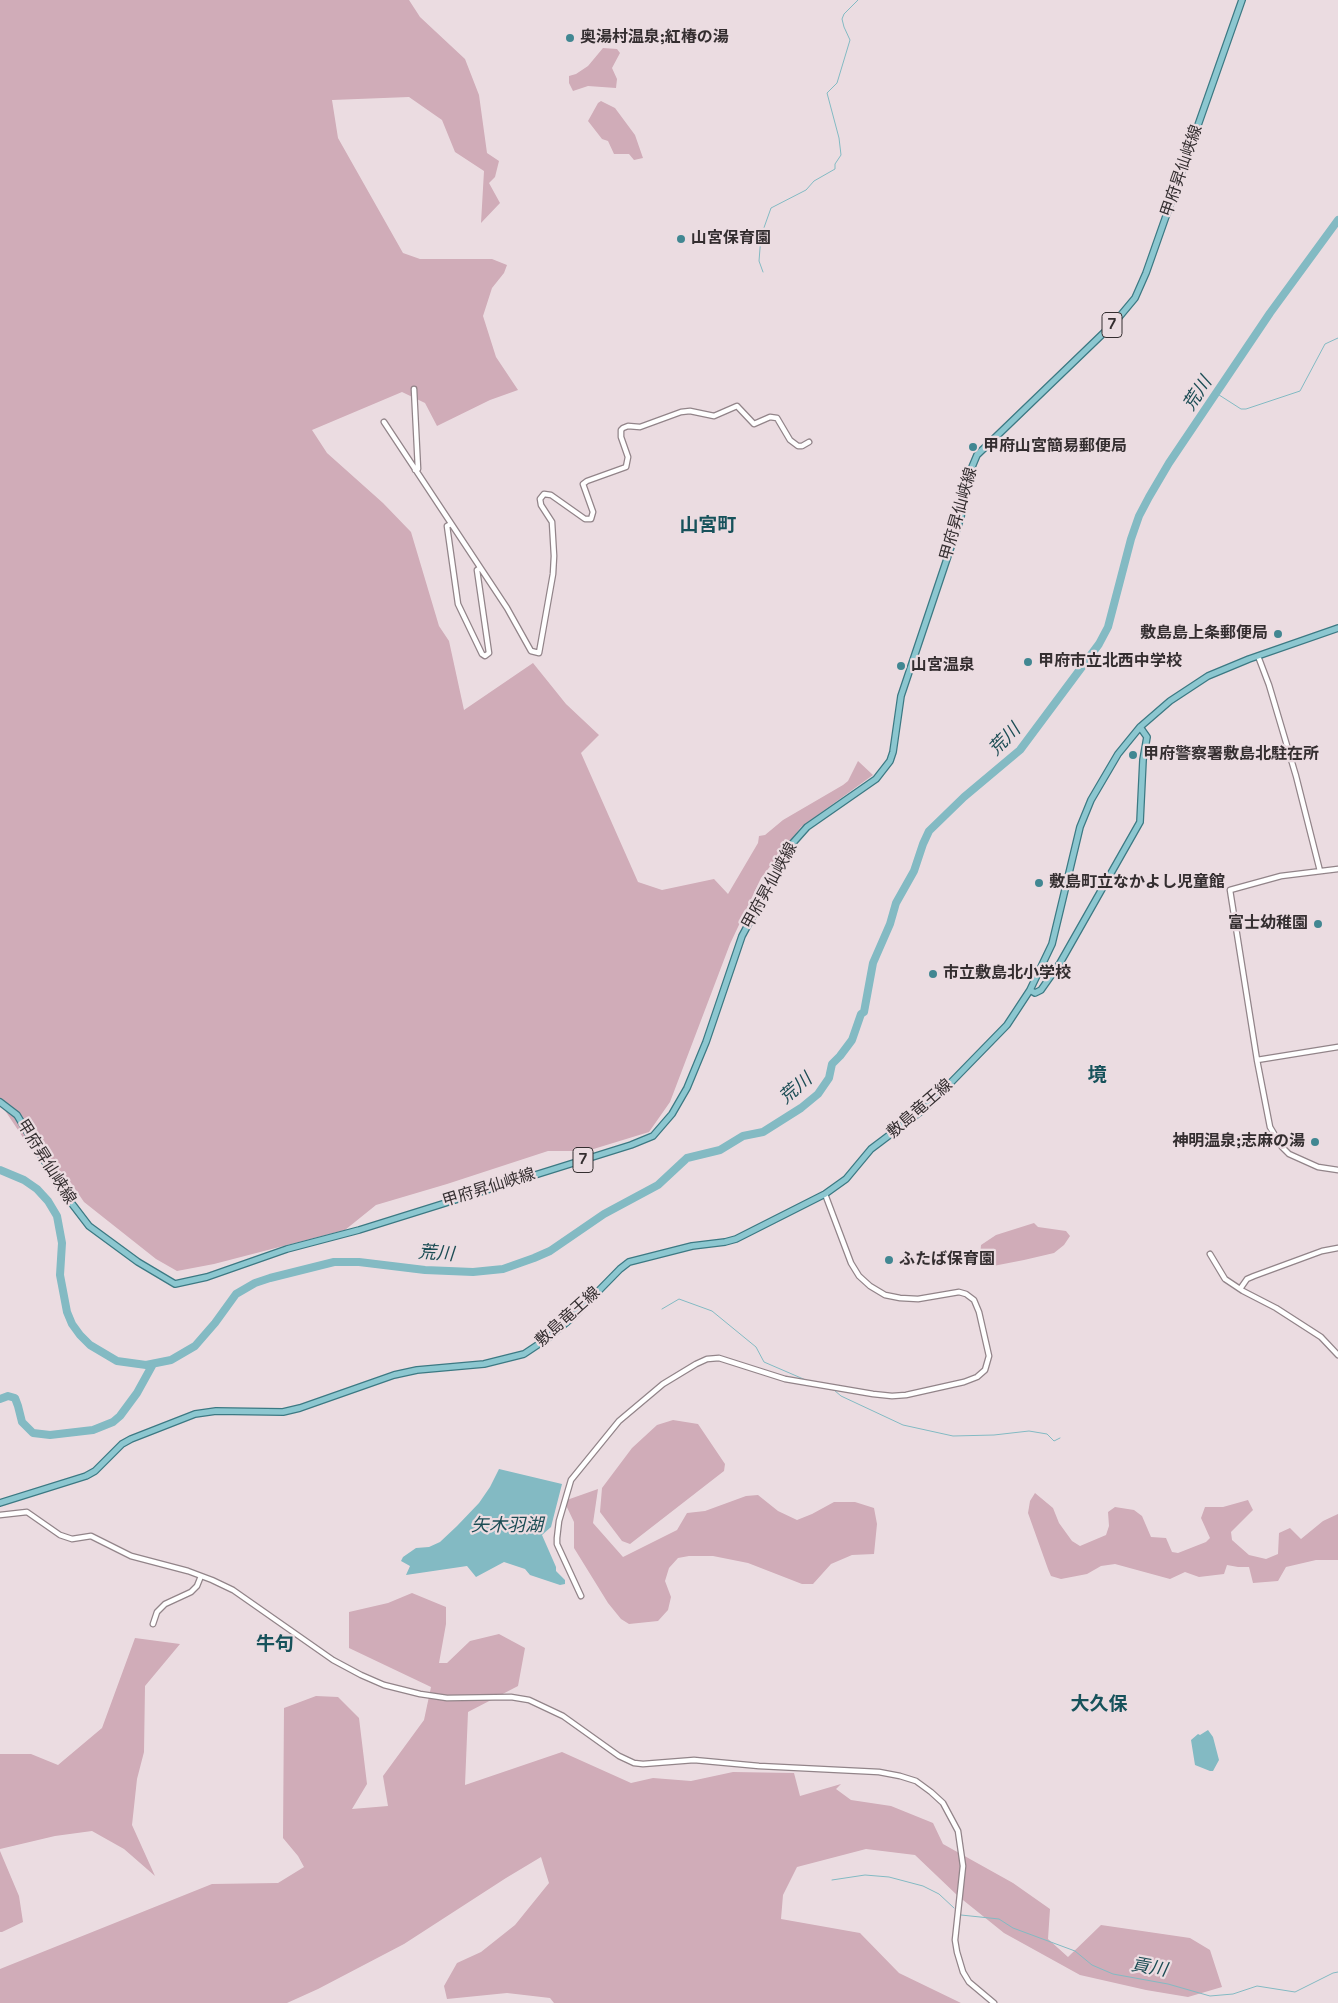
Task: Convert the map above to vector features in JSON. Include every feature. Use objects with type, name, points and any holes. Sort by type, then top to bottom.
[{"type":"main road","name":"甲府昇仙峡線","points":[[0,1102],[17,1115],[63,1192],[89,1226],[138,1262],[174,1284],[206,1277],[287,1249],[359,1230],[631,1145],[654,1136],[672,1114],[687,1088],[706,1042],[742,936],[791,845],[800,832],[876,779],[890,761],[901,696],[961,517],[967,477],[977,455],[1115,322],[1135,298],[1146,273],[1242,0]]},
{"type":"main road","name":"敷島竜王線","points":[[0,1503],[86,1476],[95,1471],[122,1444],[195,1414],[216,1411],[283,1412],[410,1371],[484,1364],[524,1354],[548,1338],[573,1317],[629,1262],[692,1246],[736,1239],[825,1194],[846,1179],[871,1150],[928,1106],[1007,1025],[1043,967],[1052,944],[1080,827],[1091,800],[1118,754],[1140,727],[1170,701],[1208,676],[1338,628]]},
{"type":"main road","name":"敷島竜王線","points":[[1030,990],[1038,992],[1060,963],[1140,822],[1142,760],[1147,737],[1140,727]]},
{"type":"street","points":[[414,389],[418,469],[415,470]]},
{"type":"street","points":[[384,422],[507,608],[531,651],[539,653],[553,574],[554,556],[552,522],[541,505],[540,499],[544,494],[551,495],[585,518],[591,519],[592,512],[583,484],[586,480],[626,467],[628,457],[621,437],[623,428],[628,426],[640,427],[681,412],[690,411],[714,416],[737,406],[754,424],[770,417],[777,418],[790,440],[798,446],[809,442]]},
{"type":"street","points":[[451,524],[447,526],[458,604],[482,654],[485,656],[488,653],[477,570],[480,568]]},
{"type":"street","points":[[1258,656],[1269,685],[1296,776],[1320,871]]},
{"type":"street","points":[[1338,869],[1281,876],[1230,890],[1268,1120],[1282,1147],[1289,1154],[1324,1169],[1338,1170]]},
{"type":"street","points":[[1257,1060],[1338,1047]]},
{"type":"street","points":[[581,1596],[557,1544],[559,1521],[571,1480],[619,1421],[663,1384],[696,1364],[707,1359],[719,1358],[785,1379],[892,1396],[906,1395],[964,1382],[977,1377],[985,1370],[989,1356],[979,1312],[974,1300],[966,1294],[959,1292],[918,1299],[900,1298],[885,1295],[870,1286],[851,1263],[825,1194]]},
{"type":"street","points":[[1240,1290],[1247,1279],[1322,1251],[1338,1248]]},
{"type":"street","points":[[1210,1254],[1222,1275],[1240,1290],[1276,1308],[1326,1340],[1338,1355]]},
{"type":"street","points":[[0,1516],[27,1512],[66,1538],[91,1536],[131,1556],[201,1576],[232,1590],[333,1660],[384,1685],[420,1694],[447,1698],[511,1698],[529,1700],[562,1716],[619,1756],[634,1763],[694,1760],[879,1772],[916,1781],[943,1803],[958,1831],[963,1866],[955,1940],[957,1952],[963,1972],[969,1982],[994,2003]]},
{"type":"street","points":[[153,1624],[157,1612],[165,1604],[191,1592],[197,1586],[201,1576]]},
{"type":"shaded area","points":[[0,0],[409,0],[420,17],[465,59],[479,95],[487,153],[499,161],[495,177],[489,183],[500,203],[481,223],[484,171],[455,152],[442,120],[409,97],[332,100],[338,138],[403,253],[420,259],[492,259],[507,265],[504,273],[492,288],[483,316],[496,357],[518,390],[490,400],[437,426],[425,403],[402,392],[312,430],[327,453],[383,503],[411,532],[439,626],[449,641],[464,710],[533,663],[566,704],[599,735],[581,753],[638,882],[662,890],[714,879],[728,894],[758,843],[759,836],[765,835],[783,820],[843,785],[848,781],[858,761],[873,775],[801,827],[761,878],[730,944],[670,1102],[649,1132],[587,1151],[548,1151],[376,1205],[345,1230],[214,1264],[177,1271],[156,1259],[84,1202],[67,1177],[26,1142],[0,1103]]},
{"type":"shaded area","points":[[603,48],[617,49],[620,53],[612,68],[617,79],[616,88],[588,86],[573,91],[569,83],[569,76],[588,66]]},
{"type":"shaded area","points":[[601,101],[615,108],[635,135],[643,158],[634,160],[629,154],[614,154],[608,141],[602,139],[588,121]]},
{"type":"shaded area","points":[[1034,1223],[1038,1227],[1066,1231],[1070,1236],[1064,1245],[1054,1253],[988,1267],[983,1263],[980,1256],[981,1245],[996,1235]]},
{"type":"shaded area","points":[[673,1420],[698,1424],[725,1464],[724,1471],[630,1544],[622,1541],[600,1512],[602,1488],[632,1448],[657,1425]]},
{"type":"shaded area","points":[[598,1489],[593,1523],[623,1557],[677,1530],[687,1513],[705,1511],[746,1496],[758,1495],[778,1511],[797,1520],[834,1502],[855,1502],[874,1508],[877,1524],[874,1554],[852,1555],[831,1564],[813,1584],[802,1584],[748,1563],[713,1556],[678,1558],[669,1568],[665,1581],[671,1597],[668,1610],[658,1621],[629,1624],[621,1619],[608,1603],[574,1548],[574,1522],[564,1501]]},
{"type":"shaded area","points":[[1035,1493],[1053,1508],[1059,1523],[1072,1541],[1080,1546],[1106,1535],[1109,1526],[1108,1512],[1115,1507],[1134,1510],[1142,1516],[1151,1537],[1166,1538],[1172,1552],[1178,1553],[1206,1542],[1210,1538],[1201,1518],[1205,1507],[1223,1507],[1248,1500],[1253,1510],[1231,1532],[1232,1540],[1249,1555],[1266,1559],[1278,1554],[1279,1533],[1290,1528],[1301,1539],[1323,1521],[1338,1514],[1338,1560],[1316,1560],[1286,1567],[1278,1581],[1253,1583],[1249,1567],[1227,1565],[1224,1574],[1199,1577],[1185,1572],[1170,1579],[1115,1564],[1101,1566],[1087,1574],[1061,1579],[1051,1576],[1028,1513],[1030,1501]]},
{"type":"shaded area","points":[[412,1593],[446,1607],[446,1624],[439,1663],[447,1663],[470,1641],[499,1634],[525,1648],[518,1686],[468,1712],[465,1785],[562,1752],[631,1783],[653,1778],[691,1781],[733,1772],[794,1773],[800,1796],[841,1784],[836,1789],[851,1800],[891,1806],[933,1823],[943,1844],[1013,1883],[1050,1909],[1048,1939],[1068,1957],[1101,1925],[1190,1938],[1210,1950],[1222,1987],[1188,1997],[1146,1990],[1080,1975],[1004,1933],[958,1896],[915,1855],[866,1849],[797,1867],[783,1895],[781,1919],[860,1933],[899,1973],[961,2003],[554,2003],[550,1998],[507,1993],[447,1999],[444,1986],[457,1963],[481,1952],[515,1925],[549,1883],[541,1857],[404,1944],[287,2003],[0,2003],[0,1969],[212,1884],[278,1883],[304,1867],[298,1856],[283,1838],[284,1708],[316,1696],[338,1697],[359,1718],[367,1784],[352,1809],[388,1806],[383,1776],[424,1720],[431,1687],[349,1648],[349,1612],[388,1603]]},
{"type":"shaded area","points":[[135,1638],[180,1644],[145,1686],[144,1752],[137,1779],[132,1825],[155,1876],[124,1849],[92,1831],[55,1836],[0,1849],[0,1754],[31,1754],[58,1765],[102,1728]]},
{"type":"shaded area","points":[[0,1851],[19,1896],[23,1922],[2,1932],[0,1932]]},
{"type":"water","name":"矢木羽湖","points":[[499,1469],[562,1484],[551,1527],[542,1535],[556,1571],[565,1580],[565,1584],[560,1585],[530,1575],[525,1569],[504,1562],[476,1577],[467,1566],[406,1575],[410,1566],[401,1561],[403,1557],[416,1548],[429,1547],[440,1542],[479,1503]]},
{"type":"water","points":[[1208,1730],[1213,1737],[1219,1760],[1213,1771],[1195,1765],[1191,1740],[1198,1734],[1200,1735]]},
{"type":"waterway","points":[[763,272],[759,261],[761,236],[771,208],[806,190],[814,181],[835,169],[835,164],[841,155],[839,138],[827,93],[837,83],[850,40],[842,19],[844,14],[858,0]]},
{"type":"waterway","name":"荒川","points":[[0,1170],[24,1180],[37,1189],[48,1201],[57,1216],[62,1243],[60,1275],[67,1312],[72,1324],[80,1335],[90,1345],[117,1361],[146,1365],[171,1360],[195,1346],[236,1294],[255,1283],[270,1278],[334,1262],[359,1262],[425,1270],[473,1272],[503,1269],[534,1258],[550,1251],[604,1214],[658,1185],[687,1158],[720,1150],[743,1136],[763,1132],[801,1108],[818,1094],[829,1078],[832,1064],[852,1040],[861,1014],[864,1012],[873,963],[890,924],[896,903],[914,871],[929,831],[964,797],[1020,750],[1099,644],[1108,627],[1131,539],[1139,516],[1149,497],[1169,463],[1270,313],[1338,220]]},
{"type":"waterway","points":[[1216,393],[1241,409],[1246,409],[1300,391],[1325,344],[1338,338]]},
{"type":"waterway","points":[[662,1309],[679,1299],[712,1311],[756,1347],[764,1362],[808,1381]]},
{"type":"waterway","points":[[0,1399],[8,1396],[15,1398],[22,1422],[33,1433],[50,1435],[93,1430],[113,1422],[120,1416],[137,1393],[153,1364]]},
{"type":"waterway","points":[[826,1388],[834,1390],[841,1396],[903,1425],[953,1436],[994,1435],[1029,1431],[1047,1434],[1054,1441],[1060,1438]]},
{"type":"waterway","name":"貢川","points":[[832,1880],[865,1875],[889,1877],[923,1886],[939,1894],[954,1908]]},
{"type":"waterway","name":"貢川","points":[[961,1915],[999,1919],[1013,1928],[1075,1951],[1092,1965],[1113,1974],[1168,1984],[1210,1996],[1233,1994],[1257,1986],[1295,1992],[1338,1972]]},
{"type":"place","name":"奥湯村温泉;紅椿の湯","points":[[570,38]]},
{"type":"place","name":"山宮保育園","points":[[681,239]]},
{"type":"place","name":"甲府山宮簡易郵便局","points":[[973,447]]},
{"type":"place","name":"敷島島上条郵便局","points":[[1278,634]]},
{"type":"place","name":"甲府市立北西中学校","points":[[1028,662]]},
{"type":"place","name":"山宮温泉","points":[[901,666]]},
{"type":"place","name":"甲府警察署敷島北駐在所","points":[[1133,755]]},
{"type":"place","name":"敷島町立なかよし児童館","points":[[1039,883]]},
{"type":"place","name":"富士幼稚園","points":[[1318,924]]},
{"type":"place","name":"市立敷島北小学校","points":[[933,974]]},
{"type":"place","name":"神明温泉;志麻の湯","points":[[1315,1142]]},
{"type":"place","name":"ふたば保育園","points":[[889,1260]]},
{"type":"district","name":"山宮町","points":[[708,526]]},
{"type":"district","name":"境","points":[[1097,1076]]},
{"type":"district","name":"牛句","points":[[275,1645]]},
{"type":"district","name":"大久保","points":[[1099,1705]]}]
